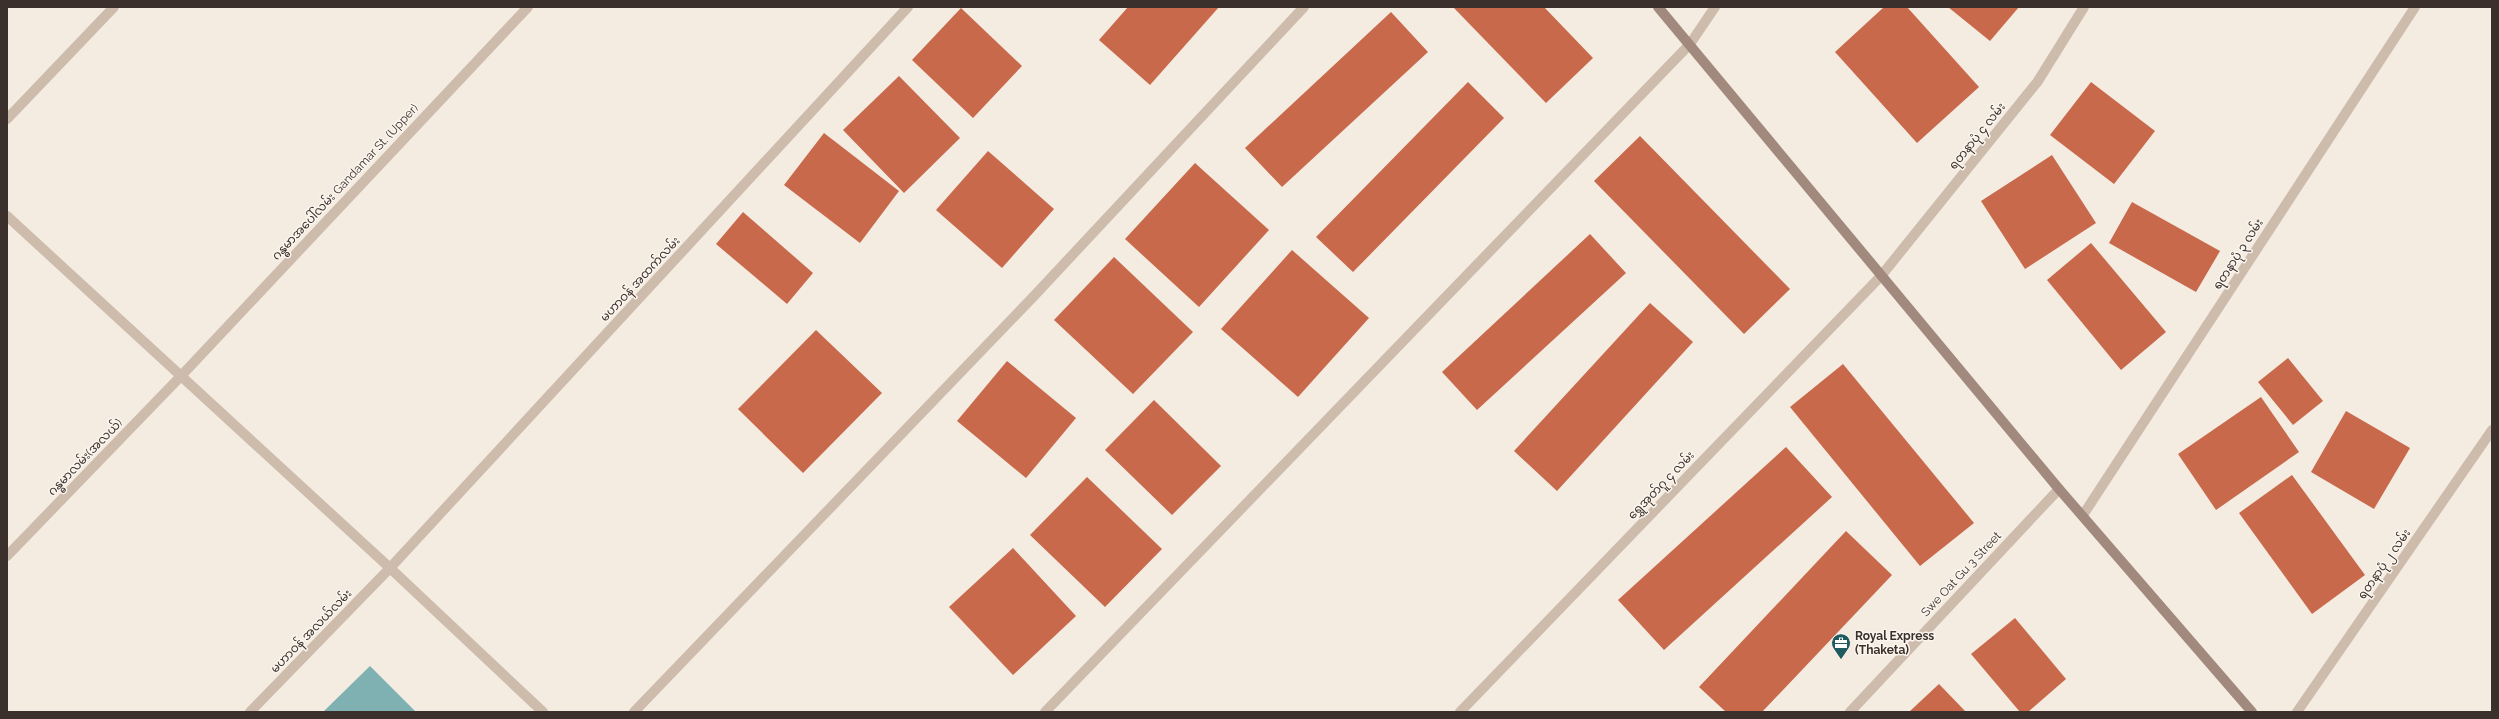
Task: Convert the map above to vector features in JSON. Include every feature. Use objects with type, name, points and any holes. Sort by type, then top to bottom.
[{"type":"main road","points":[[1658,7],[2058,489],[2083,515],[2252,712]]},
{"type":"street","points":[[7,119],[114,7]]},
{"type":"street","name":"ဂန္ဓမာအပေါ်လမ်း Gandamar St. (Upper)","points":[[181,376],[528,7]]},
{"type":"street","name":"မဟာဝန် အထက်လမ်း","points":[[390,568],[908,7]]},
{"type":"street","points":[[634,712],[1028,302],[1304,7]]},
{"type":"street","points":[[1045,712],[1690,44],[1715,7]]},
{"type":"street","name":"ရတနာပုံ ၄ လမ်း","points":[[1882,276],[2038,81],[2084,7]]},
{"type":"street","name":"ရတနာပုံ ၃ လမ်း","points":[[2083,515],[2416,7]]},
{"type":"street","points":[[7,216],[390,568],[543,712]]},
{"type":"street","name":"ရွှေအုတ်ဂူ ၄ လမ်း","points":[[1460,712],[1882,276]]},
{"type":"street","name":"ဂန္ဓမာလမ်း(အလယ်)","points":[[7,556],[181,376]]},
{"type":"street","name":"ရတနာပုံ ၂ လမ်း","points":[[2297,712],[2492,430]]},
{"type":"street","name":"Swe Oat Gu 3 Street","points":[[1850,712],[2058,489]]},
{"type":"street","name":"မဟာဝန် အလယ်လမ်း","points":[[250,712],[390,568]]},
{"type":"water","points":[[370,666],[416,712],[323,712]]},
{"type":"building","points":[[1128,7],[1219,7],[1150,85],[1099,40]]},
{"type":"building","points":[[1453,7],[1544,7],[1593,58],[1546,103]]},
{"type":"building","points":[[1884,7],[1907,7],[1979,87],[1917,143],[1835,52]]},
{"type":"building","points":[[1948,7],[2019,7],[1990,41]]},
{"type":"building","points":[[961,8],[1022,66],[973,118],[912,60]]},
{"type":"building","points":[[1391,12],[1428,52],[1282,187],[1245,148]]},
{"type":"building","points":[[899,76],[960,138],[904,193],[843,130]]},
{"type":"building","points":[[1468,82],[1504,118],[1353,272],[1316,237]]},
{"type":"building","points":[[2091,82],[2155,131],[2114,184],[2050,135]]},
{"type":"building","points":[[824,133],[899,191],[860,243],[784,185]]},
{"type":"building","points":[[1640,136],[1790,289],[1744,334],[1594,181]]},
{"type":"building","points":[[988,151],[1054,209],[1002,268],[936,210]]},
{"type":"building","points":[[2052,155],[2096,223],[2025,269],[1981,201]]},
{"type":"building","points":[[1195,163],[1269,230],[1199,307],[1125,239]]},
{"type":"building","points":[[2132,202],[2220,251],[2196,292],[2109,243]]},
{"type":"building","points":[[743,212],[813,273],[787,304],[716,244]]},
{"type":"building","points":[[1590,234],[1626,273],[1477,410],[1442,372]]},
{"type":"building","points":[[2091,243],[2166,332],[2121,370],[2047,280]]},
{"type":"building","points":[[1292,250],[1369,318],[1298,397],[1221,329]]},
{"type":"building","points":[[1114,257],[1193,332],[1133,394],[1054,320]]},
{"type":"building","points":[[1650,303],[1693,342],[1557,491],[1514,451]]},
{"type":"building","points":[[816,330],[882,393],[803,473],[738,409]]},
{"type":"building","points":[[2288,358],[2323,401],[2293,425],[2258,382]]},
{"type":"building","points":[[1007,361],[1076,418],[1026,478],[957,421]]},
{"type":"building","points":[[1843,364],[1974,523],[1920,566],[1790,407]]},
{"type":"building","points":[[2261,397],[2299,452],[2216,510],[2178,454]]},
{"type":"building","points":[[1154,400],[1221,466],[1172,515],[1105,450]]},
{"type":"building","points":[[2346,411],[2410,448],[2374,509],[2311,472]]},
{"type":"building","points":[[1786,447],[1832,497],[1664,650],[1618,600]]},
{"type":"building","points":[[2292,475],[2365,575],[2312,614],[2239,513]]},
{"type":"building","points":[[1087,477],[1162,549],[1105,607],[1030,535]]},
{"type":"building","points":[[1846,531],[1892,575],[1762,712],[1726,712],[1699,687]]},
{"type":"building","points":[[1013,548],[1076,616],[1013,675],[949,607]]},
{"type":"building","points":[[2015,618],[2066,679],[2028,712],[2020,712],[1971,654]]},
{"type":"building","points":[[1939,684],[1966,712],[1909,712]]},
{"type":"place","name":"Royal Express (Thaketa)","points":[[1841,660]]}]
